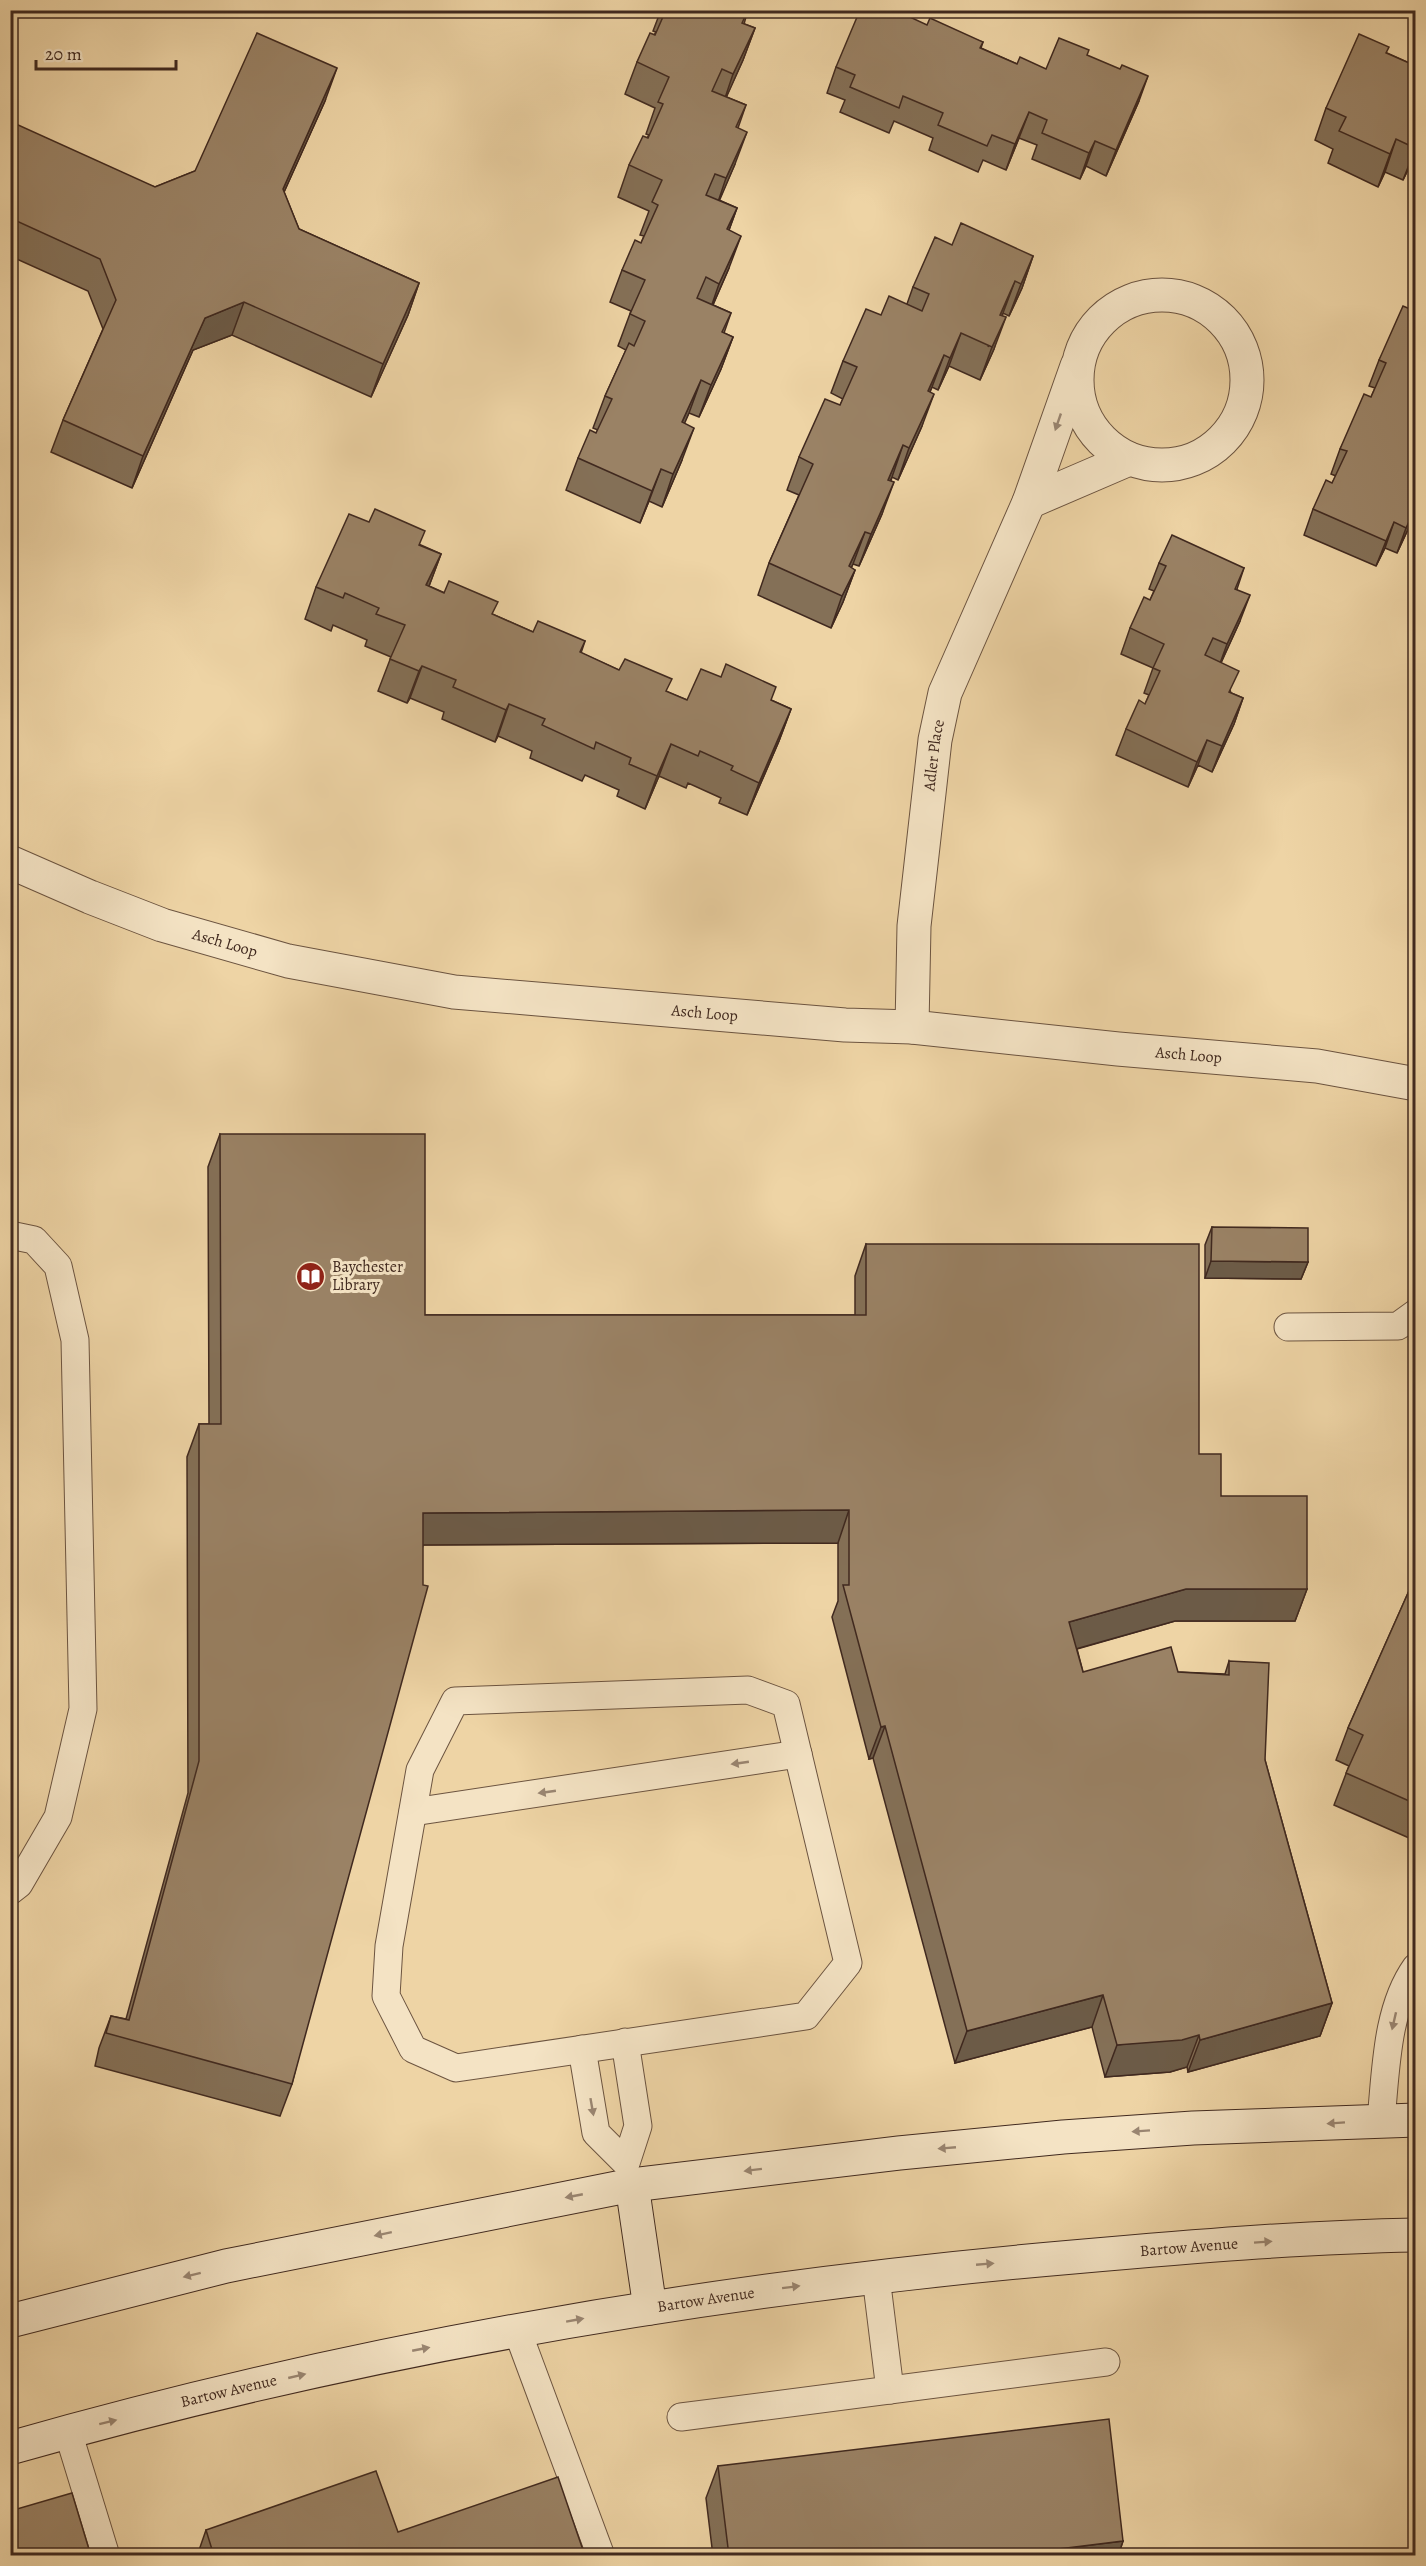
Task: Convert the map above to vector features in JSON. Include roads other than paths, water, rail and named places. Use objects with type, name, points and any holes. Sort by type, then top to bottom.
[{"type":"main road","name":"Adler Place","points":[[912,1027],[914,926],[937,728],[945,693],[1029,502],[1086,339],[1105,316],[1129,300],[1158,294],[1187,298],[1213,311],[1233,332],[1245,356],[1248,383],[1242,411],[1229,434],[1208,452],[1184,463],[1156,466],[1129,459],[1106,445],[1088,423],[1078,395],[1077,366]]},
{"type":"main road","points":[[1029,502],[1129,459]]},
{"type":"main road","name":"Asch Loop","points":[[10,862],[162,925],[288,962],[454,992],[845,1025],[912,1027],[1118,1049],[1317,1066],[1416,1084]]},
{"type":"main road","points":[[10,2321],[226,2266],[629,2174],[1193,2128],[1416,2120]]},
{"type":"main road","points":[[629,2174],[650,2307]]},
{"type":"main road","name":"Bartow Avenue","points":[[10,2448],[237,2389],[517,2330],[650,2307],[952,2267],[1207,2246],[1416,2235]]},
{"type":"lane","points":[[10,1235],[34,1240],[58,1266],[75,1340],[83,1709],[58,1817],[19,1884],[10,1891]]},
{"type":"lane","points":[[1288,1327],[1398,1326],[1416,1313]]},
{"type":"lane","points":[[748,1690],[786,1704],[798,1754],[848,1963],[806,2016],[456,2068],[413,2049],[386,1996],[389,1946],[420,1770],[455,1701],[748,1690]]},
{"type":"lane","points":[[413,1812],[798,1754]]},
{"type":"lane","points":[[1380,2120],[1394,2023],[1409,1977],[1416,1967]]},
{"type":"lane","points":[[625,2043],[638,2126],[629,2174]]},
{"type":"lane","points":[[582,2049],[596,2133],[629,2174]]},
{"type":"lane","points":[[876,2277],[890,2390]]},
{"type":"lane","points":[[517,2330],[601,2556]]},
{"type":"lane","points":[[681,2417],[1106,2362]]},
{"type":"lane","points":[[68,2432],[106,2556]]},
{"type":"place","name":"Baychester Library","points":[[311,1276]]}]
